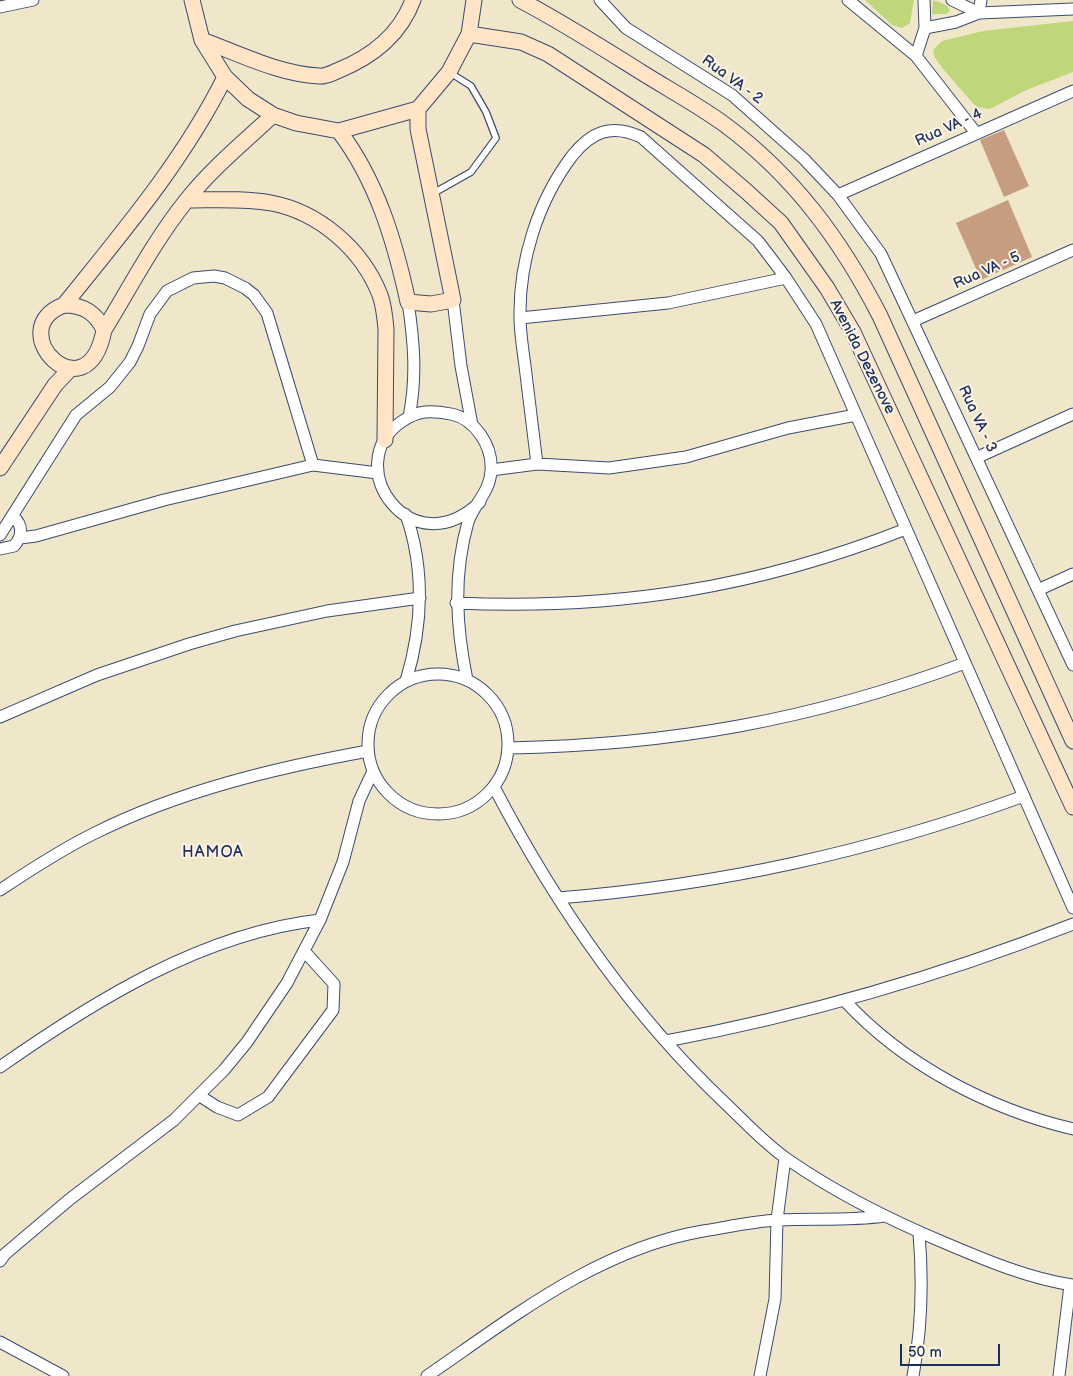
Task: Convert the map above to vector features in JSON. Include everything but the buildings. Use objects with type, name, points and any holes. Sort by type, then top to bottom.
[{"type":"street","points":[[0,7],[33,0]]},
{"type":"street","points":[[192,0],[202,40],[225,77],[248,99],[273,115],[296,123],[339,131],[418,109],[449,72],[469,34],[474,0]]},
{"type":"street","points":[[202,40],[283,70],[322,77],[356,64],[383,46],[406,17],[413,0]]},
{"type":"street","name":"Avenida Dezenove","points":[[520,0],[556,19],[724,124],[766,158],[807,201],[832,232],[880,316],[1073,741]]},
{"type":"street","name":"Rua VA - 2","points":[[600,0],[626,28],[732,95],[804,158],[838,194]]},
{"type":"street","points":[[848,0],[916,56],[976,133]]},
{"type":"street","points":[[916,56],[925,28],[924,0]]},
{"type":"street","points":[[952,0],[979,13]]},
{"type":"street","points":[[979,13],[981,0]]},
{"type":"street","points":[[925,28],[956,22],[979,13],[1073,9]]},
{"type":"street","name":"Avenida Dezenove","points":[[469,34],[521,42],[548,54],[704,155],[781,223],[826,288],[853,332],[1073,807]]},
{"type":"street","points":[[64,306],[186,147],[209,110],[225,77]]},
{"type":"street","name":"Rua VA - 4","points":[[838,194],[1073,91]]},
{"type":"street","points":[[418,109],[418,129],[453,300],[461,366],[472,425],[486,446],[491,470],[488,487],[469,519],[465,534],[456,603],[466,680]]},
{"type":"street","points":[[104,330],[99,319],[90,311],[74,305],[64,306],[48,314],[39,330],[39,340],[46,357],[62,367],[71,368],[89,362],[95,356],[104,330],[155,243],[187,200],[216,167],[273,115]]},
{"type":"street","points":[[339,131],[375,189],[400,268],[408,302],[415,356],[414,387],[409,417]]},
{"type":"street","points":[[537,464],[520,318],[526,258],[547,198],[570,159],[584,141],[606,131],[624,131],[641,137],[758,241],[786,278],[816,324],[1073,908]]},
{"type":"street","name":"Rua VA - 3","points":[[838,194],[882,254],[978,457],[1073,665]]},
{"type":"street","points":[[187,200],[272,203],[299,212],[326,226],[352,250],[372,280],[380,296],[383,311],[386,329],[385,440]]},
{"type":"street","name":"Rua VA - 5","points":[[913,320],[1073,250]]},
{"type":"street","points":[[0,535],[76,415],[110,387],[130,362],[154,305],[175,285],[193,278],[214,276],[235,282],[245,288],[261,303],[267,313],[313,465]]},
{"type":"street","points":[[520,318],[589,313],[668,303],[786,278]]},
{"type":"street","points":[[408,302],[431,304],[453,300]]},
{"type":"street","points":[[0,468],[55,385],[71,368]]},
{"type":"street","points":[[406,681],[416,640],[420,598],[417,556],[406,514],[404,515],[391,504],[382,489],[378,473],[379,456],[385,440],[395,427],[419,412],[433,410],[458,416],[472,425]]},
{"type":"street","points":[[978,457],[1073,414]]},
{"type":"street","points":[[491,470],[537,464],[609,468],[686,457],[796,426],[856,415]]},
{"type":"street","points":[[20,538],[36,536],[164,500],[313,465],[378,473]]},
{"type":"street","points":[[404,515],[420,522],[436,524],[460,518],[480,502]]},
{"type":"street","points":[[0,549],[14,546],[20,538],[19,523],[13,516]]},
{"type":"street","points":[[456,603],[584,604],[668,595],[790,569],[868,544],[906,528]]},
{"type":"street","points":[[1038,590],[1073,574]]},
{"type":"street","points":[[0,717],[96,675],[189,644],[318,613],[420,598]]},
{"type":"street","points":[[508,748],[636,742],[729,730],[796,716],[872,696],[965,663]]},
{"type":"street","points":[[446,674],[466,680],[484,691],[498,707],[506,727],[508,748],[504,768],[494,787],[479,802],[461,811],[440,815],[426,813],[400,803],[384,790],[373,771],[368,751],[369,730],[376,710],[389,694],[406,681],[425,675],[446,674]]},
{"type":"street","points":[[0,890],[95,833],[138,815],[254,776],[368,751]]},
{"type":"street","points":[[0,1261],[5,1254],[70,1199],[174,1120],[200,1096],[230,1063],[268,1013],[305,952],[343,862],[359,801],[373,771]]},
{"type":"street","points":[[494,787],[558,898],[613,978],[666,1041],[714,1093],[785,1158],[884,1216],[919,1233],[994,1262],[1072,1285],[1058,1376]]},
{"type":"street","points":[[558,898],[668,887],[778,869],[889,841],[1024,796]]},
{"type":"street","points":[[0,1067],[72,1019],[114,995],[200,952],[265,930],[320,920]]},
{"type":"street","points":[[666,1041],[786,1017],[845,1001],[963,965],[1073,924]]},
{"type":"street","points":[[200,1096],[217,1107],[238,1115],[268,1097],[333,1010],[334,984],[305,952]]},
{"type":"street","points":[[845,1001],[886,1040],[958,1085],[1010,1109],[1073,1129]]},
{"type":"street","points":[[760,1376],[775,1299],[777,1220],[785,1158]]},
{"type":"street","points":[[427,1376],[540,1299],[616,1258],[665,1240],[702,1231],[777,1220],[856,1220],[884,1216]]},
{"type":"street","points":[[912,1376],[921,1317],[922,1289],[919,1233]]},
{"type":"street","points":[[0,1342],[64,1376]]},
{"type":"lane","points":[[432,194],[471,172],[496,138],[486,112],[471,86],[449,72]]},
{"type":"green space","points":[[865,0],[914,0],[910,23],[902,28],[892,25]]},
{"type":"green space","points":[[933,0],[946,5],[950,10],[947,14],[932,14]]},
{"type":"green space","points":[[1073,21],[1073,72],[1024,91],[990,109],[977,107],[971,101],[935,58],[933,50],[942,41],[983,31]]},
{"type":"district","name":"HAMOA","points":[[213,853]]}]
